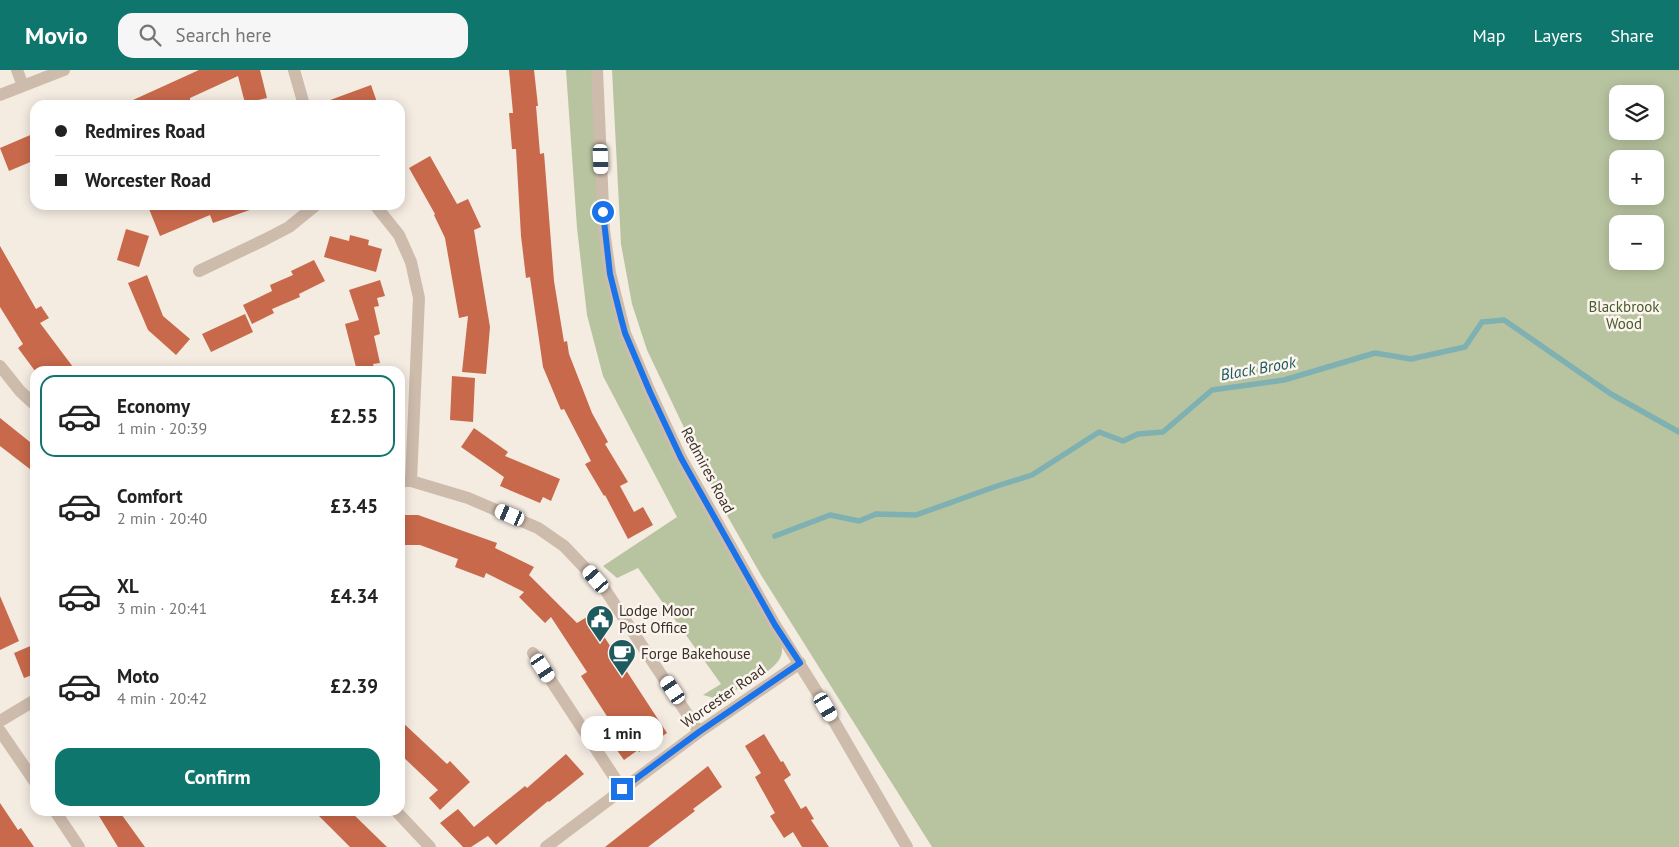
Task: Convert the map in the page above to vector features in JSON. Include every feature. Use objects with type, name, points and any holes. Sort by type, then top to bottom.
[{"type":"street","points":[[17,70],[23,86]]},
{"type":"street","points":[[0,95],[64,70]]},
{"type":"street","points":[[294,70],[303,100]]},
{"type":"street","name":"Redmires Road","points":[[597,70],[604,230],[610,274],[625,333],[681,458],[775,625],[800,663],[907,847]]},
{"type":"street","points":[[199,271],[289,227],[310,210]]},
{"type":"street","points":[[379,210],[399,235],[411,262],[419,298],[406,481],[468,498],[510,515],[538,528],[564,546],[604,588],[699,732]]},
{"type":"street","points":[[0,366],[30,400]]},
{"type":"street","points":[[533,653],[622,789]]},
{"type":"street","name":"Worcester Road","points":[[546,847],[699,732],[800,663]]},
{"type":"street","points":[[0,721],[30,703]]},
{"type":"street","points":[[0,731],[30,775]]},
{"type":"street","points":[[58,816],[79,847]]},
{"type":"street","points":[[401,816],[430,847]]},
{"type":"green space","points":[[566,70],[597,70],[610,274],[650,392],[775,625],[781,645],[780,658],[766,673],[718,699],[703,695],[721,684],[638,568],[617,578],[603,566],[677,517],[603,376],[587,315],[577,228]]},
{"type":"green space","name":"Blackbrook Wood","points":[[612,70],[1679,70],[1679,847],[932,847],[761,575],[720,503],[647,350],[632,304],[621,244]]},
{"type":"building","points":[[199,70],[260,70],[267,98],[244,100],[238,76],[190,98],[190,100],[133,100]]},
{"type":"building","points":[[509,70],[534,70],[540,154],[544,153],[554,281],[564,342],[567,341],[569,354],[592,413],[608,442],[605,444],[628,482],[620,486],[634,512],[643,507],[653,525],[628,539],[605,495],[585,464],[591,461],[564,409],[561,410],[543,367],[530,277],[526,278],[521,236],[516,149],[512,149],[509,113],[513,113]]},
{"type":"building","points":[[371,85],[376,100],[330,100]]},
{"type":"building","points":[[30,135],[30,162],[9,171],[0,148]]},
{"type":"building","points":[[430,156],[457,204],[468,199],[481,227],[474,230],[490,327],[486,374],[462,372],[468,316],[459,318],[445,238],[435,214],[409,168]]},
{"type":"building","points":[[149,210],[250,210],[213,223],[210,215],[160,236]]},
{"type":"building","points":[[126,229],[149,236],[139,267],[117,260]]},
{"type":"building","points":[[350,235],[369,240],[368,245],[382,249],[376,272],[324,257],[330,236],[349,241]]},
{"type":"building","points":[[0,246],[36,309],[41,306],[49,318],[40,323],[72,366],[31,366],[18,348],[23,344],[0,307]]},
{"type":"building","points":[[314,260],[325,281],[299,294],[300,297],[272,309],[274,313],[252,324],[243,305],[272,291],[270,285],[293,275],[291,271]]},
{"type":"building","points":[[147,275],[163,316],[190,339],[176,355],[148,330],[128,283]]},
{"type":"building","points":[[380,280],[385,296],[377,298],[379,306],[374,307],[380,334],[374,336],[380,363],[373,364],[374,366],[356,366],[345,324],[359,320],[349,290]]},
{"type":"building","points":[[245,314],[253,332],[211,352],[202,334]]},
{"type":"building","points":[[452,376],[475,378],[473,422],[450,420]]},
{"type":"building","points":[[0,418],[30,442],[30,469],[0,446]]},
{"type":"building","points":[[474,428],[508,452],[505,456],[560,479],[551,501],[543,497],[540,503],[500,486],[504,477],[461,447]]},
{"type":"building","points":[[405,515],[418,515],[497,543],[495,548],[534,567],[529,575],[577,623],[590,615],[667,733],[624,760],[603,731],[612,724],[581,676],[587,672],[551,617],[545,623],[519,597],[524,592],[486,573],[484,578],[455,567],[458,559],[420,545],[405,545]]},
{"type":"building","points":[[0,596],[19,641],[0,650]]},
{"type":"building","points":[[30,646],[30,676],[24,678],[14,653]]},
{"type":"building","points":[[405,725],[447,764],[450,761],[470,782],[440,810],[429,798],[438,790],[405,759]]},
{"type":"building","points":[[764,734],[791,775],[784,780],[801,809],[806,806],[814,819],[811,820],[829,847],[802,847],[793,832],[784,838],[770,816],[775,813],[755,777],[761,773],[745,746]]},
{"type":"building","points":[[566,754],[584,774],[548,801],[496,845],[488,836],[471,847],[463,847],[440,823],[458,809],[474,827],[525,786],[527,788]]},
{"type":"building","points":[[708,766],[722,787],[693,809],[695,811],[648,847],[605,847]]},
{"type":"building","points":[[0,803],[18,830],[21,828],[34,847],[0,847]]},
{"type":"building","points":[[99,816],[123,816],[145,847],[118,847]]},
{"type":"building","points":[[319,816],[355,816],[387,847],[350,847]]},
{"type":"waterway","name":"Black Brook","points":[[775,536],[830,515],[859,521],[876,514],[916,515],[1032,475],[1099,432],[1123,441],[1138,434],[1163,432],[1212,390],[1284,380],[1375,353],[1411,359],[1465,347],[1482,322],[1504,320],[1611,394],[1679,432]]},
{"type":"place","name":"Lodge Moor Post Office","points":[[600,643]]},
{"type":"place","name":"Forge Bakehouse","points":[[622,677]]},
{"type":"route","points":[[603,212],[610,274],[621,318],[625,333],[650,392],[681,458],[775,625],[800,663],[699,732],[622,789]]}]
